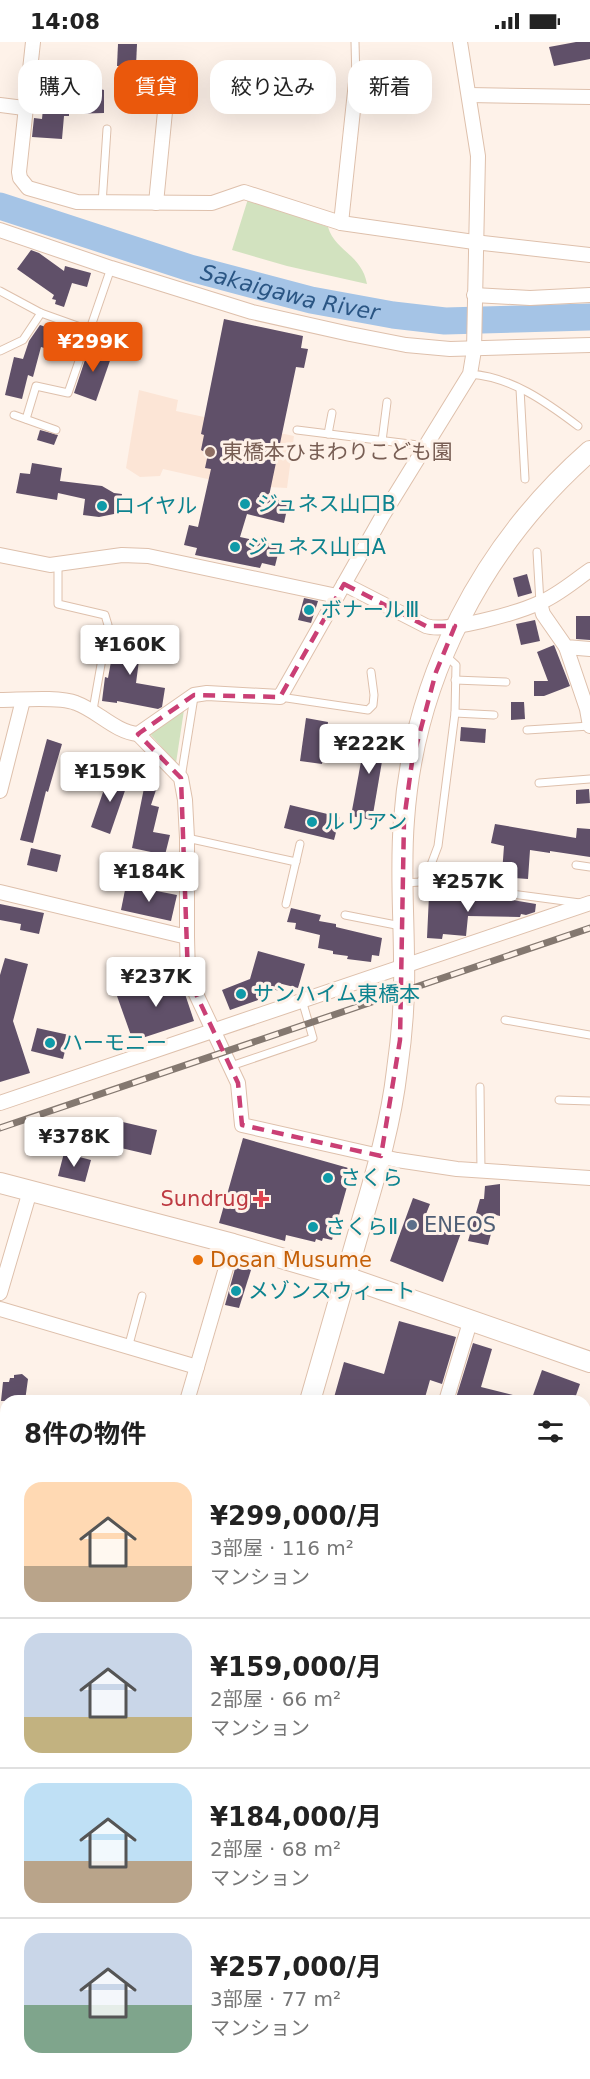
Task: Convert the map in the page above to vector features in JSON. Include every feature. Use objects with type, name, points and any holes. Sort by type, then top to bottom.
[{"type":"street","points":[[31,60],[33,42]]},
{"type":"street","points":[[0,700],[72,701],[93,710],[125,733],[138,734],[194,695],[207,693],[280,697],[383,515],[470,374],[474,346],[474,242],[478,156],[460,42]]},
{"type":"street","points":[[469,95],[590,97]]},
{"type":"street","points":[[0,105],[18,107]]},
{"type":"street","points":[[24,114],[19,172],[24,183],[28,188],[77,202],[102,204],[212,203],[244,192],[341,223],[474,242],[590,255]]},
{"type":"street","points":[[156,203],[165,114]]},
{"type":"street","points":[[341,223],[353,114]]},
{"type":"street","points":[[0,230],[252,312],[406,345],[590,345]]},
{"type":"street","points":[[474,298],[590,295]]},
{"type":"street","points":[[312,1395],[381,1156],[391,1112],[397,1071],[404,966],[403,927],[411,883],[404,820],[412,762],[426,702],[455,626],[490,564],[525,516],[590,451]]},
{"type":"street","points":[[0,555],[58,565],[122,555],[148,556],[341,590],[437,629],[540,603],[590,570]]},
{"type":"street","points":[[540,603],[543,614],[566,647],[590,726]]},
{"type":"street","points":[[566,647],[590,649]]},
{"type":"street","points":[[0,791],[23,700]]},
{"type":"street","points":[[138,734],[181,778],[187,838],[188,977],[238,1083],[242,1125],[381,1156],[457,1169],[590,1178]]},
{"type":"street","points":[[0,892],[187,937]]},
{"type":"street","points":[[0,1103],[587,903]]},
{"type":"street","points":[[0,1183],[233,1244],[346,1277],[590,1362]]},
{"type":"street","points":[[0,1293],[30,1191]]},
{"type":"street","points":[[189,1395],[233,1244]]},
{"type":"street","points":[[0,1309],[197,1367]]},
{"type":"street","points":[[448,1395],[471,1319]]},
{"type":"lane","points":[[355,42],[355,60]]},
{"type":"lane","points":[[102,204],[107,129]]},
{"type":"lane","points":[[26,419],[36,386],[68,393],[111,268]]},
{"type":"lane","points":[[0,291],[41,313],[128,344]]},
{"type":"lane","points":[[0,351],[23,340],[41,313]]},
{"type":"lane","points":[[470,374],[497,378],[520,389],[546,402],[578,426]]},
{"type":"lane","points":[[520,389],[525,479]]},
{"type":"lane","points":[[382,441],[387,402]]},
{"type":"lane","points":[[328,434],[332,413]]},
{"type":"lane","points":[[14,415],[56,430]]},
{"type":"lane","points":[[297,430],[426,446]]},
{"type":"lane","points":[[537,552],[540,603]]},
{"type":"lane","points":[[58,565],[58,604],[105,615],[108,625],[93,710]]},
{"type":"lane","points":[[411,883],[434,860],[438,846],[454,713],[456,665],[443,653]]},
{"type":"lane","points":[[280,697],[368,710],[373,705],[374,695],[371,672]]},
{"type":"lane","points":[[455,680],[506,682]]},
{"type":"lane","points":[[181,778],[194,695]]},
{"type":"lane","points":[[454,713],[494,715]]},
{"type":"lane","points":[[527,730],[590,726]]},
{"type":"lane","points":[[539,783],[590,779]]},
{"type":"lane","points":[[187,838],[296,862]]},
{"type":"lane","points":[[286,904],[300,844]]},
{"type":"lane","points":[[576,865],[590,867]]},
{"type":"lane","points":[[411,883],[587,903]]},
{"type":"lane","points":[[345,915],[403,927]]},
{"type":"lane","points":[[231,1066],[313,1038],[302,1000]]},
{"type":"lane","points":[[505,1020],[590,1035]]},
{"type":"lane","points":[[480,1087],[481,1171]]},
{"type":"lane","points":[[559,1100],[590,1101]]},
{"type":"lane","points":[[128,1348],[142,1296]]},
{"type":"highlighted area","points":[[344,584],[426,626],[455,626],[436,672],[412,762],[404,820],[400,1040],[381,1156],[242,1125],[238,1083],[188,977],[181,778],[138,734],[194,695],[280,697]]},
{"type":"shaded area","name":"東橋本ひまわりこども園","points":[[139,390],[178,400],[176,411],[294,436],[287,488],[234,485],[163,469],[160,476],[140,477],[126,468]]},
{"type":"green space","points":[[248,199],[328,227],[336,242],[360,266],[367,284],[287,266],[232,250]]},
{"type":"green space","points":[[184,710],[176,763],[150,734]]},
{"type":"building","points":[[590,42],[590,59],[554,66],[549,47]]},
{"type":"building","points":[[118,44],[137,44],[136,60],[117,60]]},
{"type":"building","points":[[102,90],[104,90],[104,113],[102,113]]},
{"type":"building","points":[[42,114],[69,114],[69,116],[64,116],[62,139],[32,137],[34,118],[42,119]]},
{"type":"building","points":[[31,250],[64,271],[65,266],[91,273],[87,287],[72,283],[64,307],[55,304],[56,300],[52,299],[54,295],[17,269]]},
{"type":"building","points":[[224,319],[303,336],[301,348],[308,349],[304,368],[296,367],[269,496],[289,500],[284,523],[247,514],[240,537],[280,546],[275,566],[262,563],[260,568],[195,555],[197,548],[184,545],[189,525],[198,527],[211,469],[205,468],[208,454],[201,450],[204,435],[201,434]]},
{"type":"building","points":[[40,325],[74,337],[73,340],[80,342],[74,357],[41,347],[33,377],[28,375],[22,399],[5,395],[14,357],[23,359],[29,341]]},
{"type":"building","points":[[90,345],[113,352],[96,401],[74,393]]},
{"type":"building","points":[[40,430],[58,435],[54,445],[37,440]]},
{"type":"building","points":[[32,463],[62,468],[60,481],[102,486],[114,493],[122,494],[119,513],[99,517],[83,515],[85,499],[58,493],[57,500],[16,493],[20,473],[30,474]]},
{"type":"building","points":[[527,574],[532,593],[518,597],[513,578]]},
{"type":"building","name":"ボナールⅢ","points":[[304,598],[318,601],[311,623],[298,620]]},
{"type":"building","points":[[576,616],[590,616],[590,640],[576,639]]},
{"type":"building","points":[[535,620],[540,641],[521,645],[516,624]]},
{"type":"building","points":[[116,634],[147,639],[145,653],[140,653],[136,683],[165,688],[162,707],[158,709],[117,701],[117,703],[102,701],[105,677],[108,678]]},
{"type":"building","points":[[554,645],[570,686],[544,696],[534,696],[534,681],[548,681],[537,652]]},
{"type":"building","points":[[511,702],[524,702],[525,719],[511,720]]},
{"type":"building","points":[[306,718],[328,722],[322,764],[300,761]]},
{"type":"building","points":[[461,727],[486,729],[485,743],[460,741]]},
{"type":"building","points":[[367,729],[387,732],[372,820],[351,816]]},
{"type":"building","points":[[47,739],[62,744],[48,792],[46,791],[33,843],[20,840]]},
{"type":"building","points":[[110,772],[129,779],[110,834],[91,827]]},
{"type":"building","points":[[145,783],[157,787],[151,805],[159,807],[153,832],[170,835],[165,855],[132,848]]},
{"type":"building","points":[[589,789],[590,803],[576,804],[576,790]]},
{"type":"building","name":"ルリアン","points":[[290,805],[340,817],[334,840],[284,828]]},
{"type":"building","points":[[495,824],[576,838],[577,828],[590,829],[590,857],[530,850],[528,879],[514,878],[513,889],[501,887],[504,846],[491,843]]},
{"type":"building","points":[[31,848],[61,855],[57,872],[27,865]]},
{"type":"building","points":[[126,885],[177,895],[171,921],[121,910]]},
{"type":"building","points":[[429,895],[476,899],[500,898],[536,904],[535,912],[521,914],[520,917],[468,916],[466,936],[443,934],[442,939],[427,938]]},
{"type":"building","points":[[0,904],[44,913],[39,934],[20,930],[21,924],[0,920]]},
{"type":"building","points":[[291,908],[321,915],[319,921],[336,924],[336,927],[382,938],[379,956],[372,955],[371,962],[347,959],[348,956],[333,954],[333,951],[318,948],[320,935],[295,929],[296,923],[287,922]]},
{"type":"building","points":[[258,951],[305,964],[298,988],[282,984],[280,991],[255,985],[261,999],[230,1010],[222,990],[250,979]]},
{"type":"building","points":[[5,958],[28,964],[13,1021],[30,1073],[0,1082],[0,975]]},
{"type":"building","points":[[179,976],[194,1021],[133,1041],[117,996]]},
{"type":"building","name":"ハーモニー","points":[[37,1028],[69,1035],[63,1059],[31,1051]]},
{"type":"building","points":[[114,1120],[157,1130],[151,1155],[108,1145]]},
{"type":"building","name":"Sundrug","points":[[243,1138],[352,1169],[332,1240],[323,1238],[322,1241],[316,1239],[315,1242],[286,1235],[285,1241],[219,1223]]},
{"type":"building","points":[[64,1153],[91,1160],[85,1182],[58,1176]]},
{"type":"building","points":[[500,1184],[500,1216],[496,1215],[488,1245],[468,1241],[480,1199],[484,1199],[485,1186]]},
{"type":"building","points":[[413,1198],[430,1204],[424,1219],[461,1233],[443,1282],[390,1261]]},
{"type":"building","name":"メゾンスウィート","points":[[236,1265],[251,1270],[239,1308],[225,1305]]},
{"type":"building","points":[[399,1321],[456,1337],[442,1384],[430,1380],[426,1395],[335,1395],[344,1362],[384,1374]]},
{"type":"building","points":[[473,1343],[492,1349],[481,1387],[513,1395],[457,1395]]},
{"type":"building","points":[[542,1370],[580,1384],[576,1395],[533,1395]]},
{"type":"building","points":[[22,1374],[28,1379],[26,1395],[2,1395],[3,1382],[9,1382],[14,1375]]},
{"type":"waterway","name":"Sakaigawa River","points":[[0,206],[190,268],[311,300],[393,315],[445,321],[590,317]]},
{"type":"railway","points":[[0,1128],[590,928]]},
{"type":"place","name":"東橋本ひまわりこども園","points":[[210,452]]},
{"type":"place","name":"ジュネス山口B","points":[[245,504]]},
{"type":"place","name":"ロイヤル","points":[[102,506]]},
{"type":"place","name":"ジュネス山口A","points":[[235,547]]},
{"type":"place","name":"ボナールⅢ","points":[[309,610]]},
{"type":"place","name":"ルリアン","points":[[312,822]]},
{"type":"place","name":"サンハイム東橋本","points":[[241,994]]},
{"type":"place","name":"ハーモニー","points":[[50,1043]]},
{"type":"place","name":"さくら","points":[[328,1178]]},
{"type":"place","name":"Sundrug","points":[[261,1199]]},
{"type":"place","name":"ENEOS","points":[[412,1225]]},
{"type":"place","name":"さくらⅡ","points":[[313,1227]]},
{"type":"place","name":"Dosan Musume","points":[[198,1260]]},
{"type":"place","name":"メゾンスウィート","points":[[236,1291]]}]
